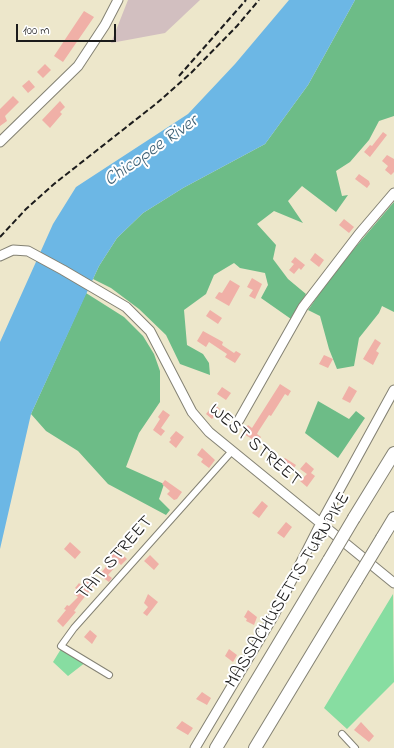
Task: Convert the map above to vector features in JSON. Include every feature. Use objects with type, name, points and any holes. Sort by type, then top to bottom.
[{"type":"highway","name":"MASSACHUSETTS TURNPIKE","points":[[216,748],[394,453]]},
{"type":"highway","points":[[255,748],[394,518]]},
{"type":"main road","points":[[0,142],[78,66],[106,25],[118,0]]},
{"type":"main road","points":[[239,420],[303,308],[350,246],[394,193]]},
{"type":"main road","name":"WEST STREET","points":[[0,256],[17,250],[24,250],[63,270],[126,307],[150,331],[192,412],[209,432],[394,583]]},
{"type":"main road","points":[[195,748],[273,617],[321,523],[394,390]]},
{"type":"street","name":"TAIT STREET","points":[[109,675],[61,646],[74,628],[232,451]]},
{"type":"street","points":[[342,734],[355,748]]},
{"type":"shaded area","points":[[128,0],[200,0],[165,33],[111,43]]},
{"type":"green space","points":[[355,0],[394,0],[394,116],[379,121],[369,140],[350,162],[336,171],[342,196],[348,195],[336,212],[302,186],[288,201],[303,223],[274,211],[257,224],[276,245],[273,259],[288,279],[306,294],[291,319],[261,298],[268,285],[265,273],[240,268],[234,263],[214,275],[206,294],[184,310],[187,345],[203,354],[209,363],[210,375],[180,364],[166,335],[139,309],[111,288],[93,279],[99,266],[117,238],[143,213],[183,188],[265,144],[308,85]]},
{"type":"green space","points":[[394,202],[394,312],[382,306],[379,313],[359,338],[354,366],[337,369],[329,349],[320,316],[308,310],[336,270]]},
{"type":"green space","points":[[86,293],[124,317],[143,336],[154,354],[160,371],[160,402],[139,433],[126,467],[164,484],[159,499],[170,510],[166,515],[108,484],[78,451],[46,431],[31,414]]},
{"type":"green space","points":[[318,401],[349,419],[356,411],[365,418],[338,458],[305,433]]},
{"type":"green space","points":[[393,594],[394,682],[347,729],[324,708]]},
{"type":"green space","points":[[64,644],[86,662],[68,676],[53,662]]},
{"type":"water","name":"Chicopee River","points":[[289,0],[355,0],[308,85],[265,144],[183,188],[143,213],[117,238],[99,266],[31,414],[0,549],[0,342],[53,224],[76,187],[188,114],[235,64]]},
{"type":"building","points":[[84,11],[94,17],[63,62],[54,56]]},
{"type":"building","points":[[45,64],[51,70],[43,78],[37,72]]},
{"type":"building","points":[[29,80],[35,87],[28,93],[22,86]]},
{"type":"building","points":[[13,96],[19,102],[5,116],[7,121],[0,126],[0,109]]},
{"type":"building","points":[[60,101],[65,107],[60,112],[62,114],[50,128],[42,120]]},
{"type":"building","points":[[383,132],[387,135],[370,157],[364,152],[370,145],[372,146]]},
{"type":"building","points":[[387,155],[394,159],[394,172],[391,175],[385,170],[388,166],[382,161]]},
{"type":"building","points":[[359,174],[369,181],[370,184],[367,188],[355,179]]},
{"type":"building","points":[[344,219],[354,227],[349,233],[339,225]]},
{"type":"building","points":[[315,253],[324,260],[319,267],[310,260]]},
{"type":"building","points":[[295,257],[305,265],[301,270],[299,268],[294,274],[289,270],[294,264],[291,262]]},
{"type":"building","points":[[252,278],[262,284],[255,299],[249,296],[253,290],[247,287]]},
{"type":"building","points":[[230,280],[240,286],[229,306],[215,298],[219,292],[222,293]]},
{"type":"building","points":[[210,310],[222,318],[218,324],[206,316]]},
{"type":"building","points":[[203,331],[223,342],[222,345],[234,353],[236,351],[241,354],[235,363],[225,357],[227,354],[209,342],[206,347],[197,341]]},
{"type":"building","points":[[375,339],[381,343],[376,351],[379,353],[373,365],[363,359]]},
{"type":"building","points":[[324,355],[333,359],[328,368],[319,364]]},
{"type":"building","points":[[280,384],[291,391],[288,396],[285,394],[271,416],[269,415],[257,434],[261,437],[257,442],[242,433],[248,425],[252,428]]},
{"type":"building","points":[[349,386],[357,391],[350,403],[342,399]]},
{"type":"building","points":[[222,387],[231,393],[226,400],[217,394]]},
{"type":"building","points":[[214,404],[220,409],[212,419],[206,414]]},
{"type":"building","points":[[163,410],[170,415],[161,428],[165,431],[161,436],[153,430],[160,419],[158,417]]},
{"type":"building","points":[[176,431],[184,437],[176,448],[169,442],[171,440],[170,438]]},
{"type":"building","points":[[202,448],[215,460],[209,468],[201,462],[203,459],[197,455]]},
{"type":"building","points":[[285,458],[296,465],[292,471],[281,462]]},
{"type":"building","points":[[306,462],[314,469],[311,473],[315,476],[307,487],[300,481],[307,474],[300,469]]},
{"type":"building","points":[[165,480],[182,492],[177,499],[174,500],[167,494],[170,491],[162,484]]},
{"type":"building","points":[[262,501],[268,506],[259,518],[252,513]]},
{"type":"building","points":[[286,522],[292,527],[284,538],[277,533]]},
{"type":"building","points":[[70,542],[81,552],[75,559],[64,549]]},
{"type":"building","points":[[115,547],[127,559],[121,565],[119,563],[108,575],[112,578],[109,582],[99,575],[111,561],[106,557]]},
{"type":"building","points":[[150,555],[159,564],[154,570],[144,561]]},
{"type":"building","points":[[88,578],[95,584],[74,611],[76,612],[63,627],[57,621],[66,610],[64,609],[67,605],[69,606],[78,597],[74,594],[78,590],[75,588],[79,583],[81,585]]},
{"type":"building","points":[[148,594],[158,602],[147,616],[143,613],[148,607],[144,603]]},
{"type":"building","points":[[248,610],[257,617],[254,625],[246,621],[247,619],[244,617]]},
{"type":"building","points":[[90,630],[97,636],[92,644],[84,637]]},
{"type":"building","points":[[229,649],[237,655],[233,662],[225,656]]},
{"type":"building","points":[[202,692],[211,698],[207,705],[196,699]]},
{"type":"building","points":[[182,721],[193,728],[188,735],[176,728]]},
{"type":"building","points":[[361,722],[374,736],[369,742],[354,730]]},
{"type":"railway","points":[[179,76],[246,0]]},
{"type":"railway","points":[[0,237],[26,209],[54,184],[157,103],[191,73],[237,26],[259,0]]}]
